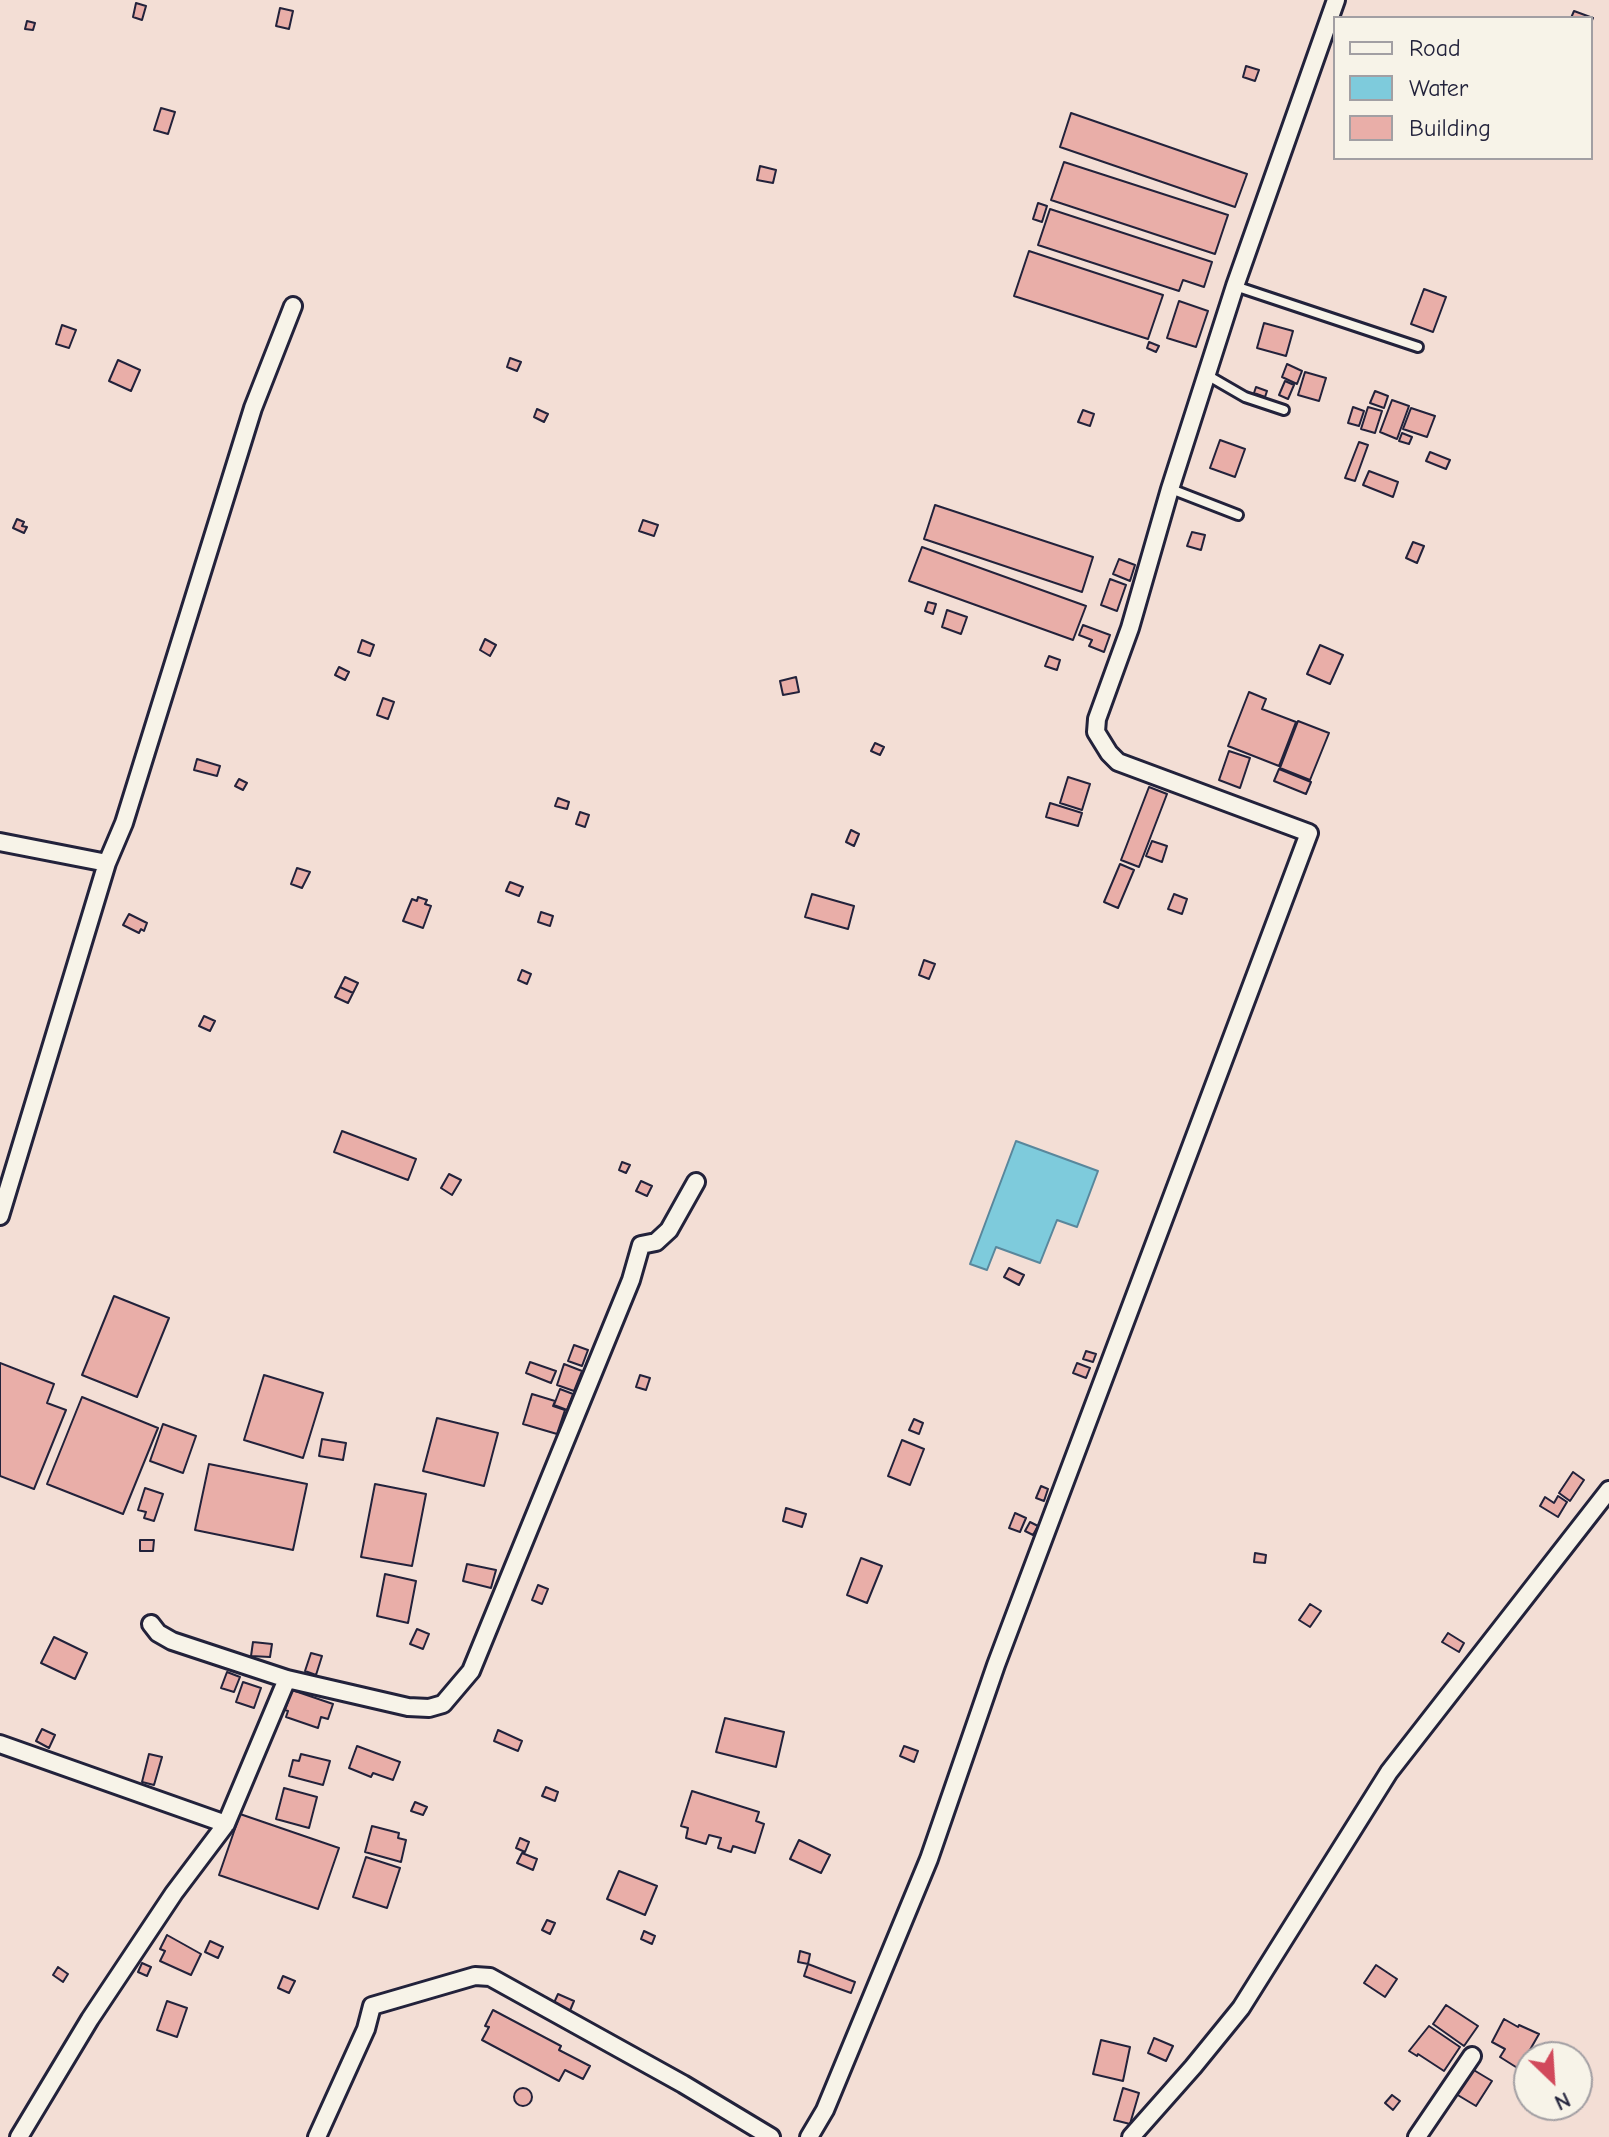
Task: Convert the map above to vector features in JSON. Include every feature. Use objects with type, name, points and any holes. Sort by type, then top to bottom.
[{"type":"street","points":[[809,2137],[825,2110],[929,1859],[996,1665],[1309,833],[1118,762],[1096,732],[1097,719],[1130,628],[1170,489],[1235,286],[1336,0]]},
{"type":"street","points":[[0,1216],[107,863],[124,823],[253,408],[293,306]]},
{"type":"street","points":[[0,842],[107,863]]},
{"type":"street","points":[[151,1624],[158,1633],[172,1641],[287,1679],[408,1707],[429,1708],[443,1704],[471,1671],[631,1280],[641,1245],[656,1242],[669,1230],[696,1182]]},
{"type":"street","points":[[1131,2137],[1241,2008],[1389,1772],[1609,1490]]},
{"type":"street","points":[[19,2137],[90,2019],[174,1893],[226,1824],[287,1679]]},
{"type":"street","points":[[0,1744],[226,1824]]},
{"type":"street","points":[[317,2137],[366,2029],[372,2006],[475,1976],[490,1977],[683,2084],[771,2137]]},
{"type":"street","points":[[1417,2137],[1472,2056]]},
{"type":"lane","points":[[1235,286],[1418,347]]},
{"type":"lane","points":[[1207,375],[1245,397],[1284,410]]},
{"type":"lane","points":[[1170,489],[1238,515]]},
{"type":"water","points":[[1016,1141],[1098,1171],[1077,1227],[1057,1220],[1040,1263],[996,1247],[987,1270],[970,1264]]},
{"type":"building","points":[[136,3],[146,6],[142,20],[133,17]]},
{"type":"building","points":[[280,8],[293,11],[289,29],[276,26]]},
{"type":"building","points":[[27,21],[35,23],[33,30],[25,29]]},
{"type":"building","points":[[1246,66],[1259,70],[1255,81],[1243,77]]},
{"type":"building","points":[[161,108],[175,112],[168,134],[154,130]]},
{"type":"building","points":[[1071,113],[1247,174],[1235,207],[1060,147]]},
{"type":"building","points":[[1064,162],[1228,215],[1215,254],[1051,200]]},
{"type":"building","points":[[760,166],[776,170],[773,183],[757,180]]},
{"type":"building","points":[[1038,203],[1047,206],[1042,222],[1033,219]]},
{"type":"building","points":[[1050,209],[1212,262],[1204,287],[1183,280],[1179,291],[1038,245]]},
{"type":"building","points":[[1029,251],[1163,295],[1148,339],[1014,296]]},
{"type":"building","points":[[1424,289],[1446,297],[1433,332],[1411,324]]},
{"type":"building","points":[[1179,301],[1208,311],[1196,347],[1167,338]]},
{"type":"building","points":[[1264,323],[1293,331],[1286,356],[1257,348]]},
{"type":"building","points":[[62,325],[76,330],[69,348],[56,344]]},
{"type":"building","points":[[1149,342],[1159,346],[1156,352],[1147,348]]},
{"type":"building","points":[[510,358],[521,362],[517,371],[507,367]]},
{"type":"building","points":[[118,360],[140,370],[131,391],[109,381]]},
{"type":"building","points":[[1287,364],[1302,371],[1297,384],[1282,377]]},
{"type":"building","points":[[1305,372],[1326,378],[1319,401],[1298,395]]},
{"type":"building","points":[[1285,381],[1294,385],[1288,399],[1279,395]]},
{"type":"building","points":[[1256,387],[1267,391],[1265,397],[1254,393]]},
{"type":"building","points":[[1375,391],[1388,396],[1384,408],[1370,403]]},
{"type":"building","points":[[1392,400],[1409,406],[1397,439],[1380,432]]},
{"type":"building","points":[[1353,407],[1364,411],[1359,426],[1348,423]]},
{"type":"building","points":[[1368,407],[1382,411],[1375,433],[1361,429]]},
{"type":"building","points":[[1411,408],[1435,416],[1427,437],[1403,429]]},
{"type":"building","points":[[537,409],[548,414],[544,422],[534,417]]},
{"type":"building","points":[[1083,410],[1094,414],[1090,426],[1078,422]]},
{"type":"building","points":[[1402,433],[1412,437],[1409,444],[1399,441]]},
{"type":"building","points":[[1220,440],[1245,449],[1235,477],[1210,468]]},
{"type":"building","points":[[1359,442],[1368,445],[1355,481],[1345,478]]},
{"type":"building","points":[[1430,452],[1450,460],[1446,469],[1426,461]]},
{"type":"building","points":[[1369,471],[1398,482],[1393,497],[1363,485]]},
{"type":"building","points":[[935,505],[1093,557],[1082,592],[924,539]]},
{"type":"building","points":[[17,519],[27,527],[24,533],[13,528]]},
{"type":"building","points":[[643,520],[658,525],[654,536],[639,531]]},
{"type":"building","points":[[1192,532],[1205,535],[1201,550],[1187,546]]},
{"type":"building","points":[[1413,542],[1424,546],[1417,563],[1406,558]]},
{"type":"building","points":[[922,547],[1086,606],[1073,640],[909,581]]},
{"type":"building","points":[[1119,559],[1135,565],[1130,581],[1113,574]]},
{"type":"building","points":[[1110,579],[1126,585],[1117,611],[1101,605]]},
{"type":"building","points":[[928,602],[936,604],[933,614],[925,611]]},
{"type":"building","points":[[947,610],[967,617],[961,634],[942,627]]},
{"type":"building","points":[[1083,625],[1110,635],[1104,652],[1089,646],[1092,640],[1079,635]]},
{"type":"building","points":[[485,639],[496,645],[490,656],[480,650]]},
{"type":"building","points":[[362,640],[374,645],[370,656],[358,652]]},
{"type":"building","points":[[1320,645],[1343,655],[1330,684],[1307,674]]},
{"type":"building","points":[[1049,656],[1060,660],[1057,670],[1045,666]]},
{"type":"building","points":[[339,667],[349,672],[345,680],[335,675]]},
{"type":"building","points":[[796,677],[799,692],[783,695],[780,681]]},
{"type":"building","points":[[1249,692],[1266,699],[1262,709],[1296,722],[1279,766],[1228,746]]},
{"type":"building","points":[[383,698],[394,702],[388,719],[377,715]]},
{"type":"building","points":[[1298,721],[1329,733],[1310,780],[1280,768]]},
{"type":"building","points":[[875,743],[884,747],[880,755],[871,751]]},
{"type":"building","points":[[1229,751],[1250,758],[1240,788],[1219,780]]},
{"type":"building","points":[[197,759],[220,766],[217,776],[194,770]]},
{"type":"building","points":[[1279,769],[1311,782],[1306,794],[1274,781]]},
{"type":"building","points":[[1068,777],[1090,784],[1082,810],[1060,803]]},
{"type":"building","points":[[239,779],[247,783],[243,790],[235,786]]},
{"type":"building","points":[[1149,787],[1167,794],[1139,867],[1121,860]]},
{"type":"building","points":[[558,798],[569,802],[567,809],[555,806]]},
{"type":"building","points":[[1050,803],[1082,813],[1078,826],[1046,817]]},
{"type":"building","points":[[580,812],[589,815],[585,827],[576,824]]},
{"type":"building","points":[[851,830],[859,834],[854,846],[846,842]]},
{"type":"building","points":[[1152,841],[1167,846],[1162,862],[1146,856]]},
{"type":"building","points":[[1120,864],[1134,870],[1118,908],[1104,902]]},
{"type":"building","points":[[297,868],[310,872],[302,888],[291,884]]},
{"type":"building","points":[[510,882],[523,887],[519,896],[506,891]]},
{"type":"building","points":[[812,894],[854,906],[848,929],[805,917]]},
{"type":"building","points":[[1174,894],[1187,899],[1182,914],[1168,909]]},
{"type":"building","points":[[418,897],[427,900],[425,904],[431,906],[423,928],[403,921],[412,899],[417,901]]},
{"type":"building","points":[[541,912],[553,916],[550,926],[538,922]]},
{"type":"building","points":[[129,914],[147,923],[144,931],[141,929],[139,933],[123,925]]},
{"type":"building","points":[[924,960],[935,964],[929,979],[919,975]]},
{"type":"building","points":[[522,970],[531,974],[527,984],[518,980]]},
{"type":"building","points":[[345,977],[358,983],[353,993],[340,987]]},
{"type":"building","points":[[340,987],[353,993],[348,1003],[335,997]]},
{"type":"building","points":[[204,1016],[215,1021],[210,1031],[199,1026]]},
{"type":"building","points":[[342,1131],[416,1159],[408,1180],[334,1152]]},
{"type":"building","points":[[622,1162],[630,1165],[626,1173],[619,1170]]},
{"type":"building","points":[[449,1174],[461,1180],[452,1195],[441,1188]]},
{"type":"building","points":[[641,1181],[652,1186],[647,1196],[636,1191]]},
{"type":"building","points":[[1009,1268],[1024,1275],[1019,1285],[1004,1277]]},
{"type":"building","points":[[114,1296],[169,1318],[137,1397],[82,1375]]},
{"type":"building","points":[[574,1345],[588,1350],[582,1366],[568,1361]]},
{"type":"building","points":[[1086,1351],[1096,1354],[1093,1362],[1083,1359]]},
{"type":"building","points":[[530,1362],[556,1371],[551,1383],[526,1373]]},
{"type":"building","points":[[0,1363],[54,1384],[47,1403],[66,1410],[34,1489],[0,1476]]},
{"type":"building","points":[[1077,1363],[1090,1368],[1086,1378],[1073,1373]]},
{"type":"building","points":[[564,1364],[582,1371],[574,1391],[557,1385]]},
{"type":"building","points":[[264,1375],[323,1393],[303,1458],[244,1440]]},
{"type":"building","points":[[640,1375],[650,1378],[646,1390],[636,1387]]},
{"type":"building","points":[[560,1389],[573,1394],[567,1410],[554,1405]]},
{"type":"building","points":[[532,1394],[555,1401],[553,1406],[565,1410],[557,1434],[523,1424]]},
{"type":"building","points":[[82,1397],[158,1428],[123,1514],[47,1484]]},
{"type":"building","points":[[437,1418],[498,1433],[484,1486],[423,1471]]},
{"type":"building","points":[[914,1419],[923,1423],[919,1434],[909,1430]]},
{"type":"building","points":[[163,1424],[196,1436],[183,1473],[150,1461]]},
{"type":"building","points":[[322,1439],[346,1443],[343,1460],[319,1456]]},
{"type":"building","points":[[902,1440],[924,1449],[910,1485],[888,1476]]},
{"type":"building","points":[[209,1464],[307,1484],[293,1550],[195,1530]]},
{"type":"building","points":[[1573,1472],[1584,1480],[1570,1501],[1559,1493]]},
{"type":"building","points":[[375,1484],[426,1494],[412,1566],[361,1557]]},
{"type":"building","points":[[1041,1486],[1048,1489],[1044,1501],[1036,1498]]},
{"type":"building","points":[[145,1488],[163,1494],[154,1521],[144,1518],[146,1512],[138,1510]]},
{"type":"building","points":[[1558,1496],[1567,1502],[1558,1517],[1540,1506],[1545,1497],[1554,1503]]},
{"type":"building","points":[[786,1508],[806,1514],[802,1527],[783,1521]]},
{"type":"building","points":[[1015,1513],[1026,1518],[1020,1532],[1009,1528]]},
{"type":"building","points":[[1030,1522],[1038,1526],[1033,1535],[1025,1531]]},
{"type":"building","points":[[140,1540],[154,1540],[153,1551],[140,1551]]},
{"type":"building","points":[[1255,1553],[1266,1555],[1265,1563],[1254,1562]]},
{"type":"building","points":[[861,1558],[882,1566],[867,1603],[847,1595]]},
{"type":"building","points":[[467,1564],[496,1570],[491,1588],[463,1581]]},
{"type":"building","points":[[385,1574],[416,1581],[408,1623],[377,1616]]},
{"type":"building","points":[[538,1585],[548,1589],[542,1604],[532,1600]]},
{"type":"building","points":[[1310,1604],[1321,1611],[1310,1627],[1299,1620]]},
{"type":"building","points":[[417,1629],[429,1634],[423,1649],[410,1644]]},
{"type":"building","points":[[1448,1633],[1464,1643],[1459,1652],[1442,1642]]},
{"type":"building","points":[[54,1637],[87,1653],[75,1679],[41,1663]]},
{"type":"building","points":[[253,1642],[272,1644],[270,1657],[251,1656]]},
{"type":"building","points":[[311,1653],[322,1656],[316,1675],[305,1671]]},
{"type":"building","points":[[227,1672],[240,1677],[234,1692],[221,1688]]},
{"type":"building","points":[[243,1682],[261,1688],[254,1708],[236,1702]]},
{"type":"building","points":[[292,1690],[333,1704],[328,1719],[321,1717],[318,1728],[286,1717],[288,1711],[285,1710]]},
{"type":"building","points":[[725,1718],[784,1732],[776,1767],[716,1752]]},
{"type":"building","points":[[42,1729],[55,1735],[49,1748],[36,1741]]},
{"type":"building","points":[[498,1730],[522,1741],[518,1751],[494,1741]]},
{"type":"building","points":[[357,1746],[400,1762],[393,1780],[373,1773],[371,1777],[349,1768]]},
{"type":"building","points":[[904,1746],[918,1751],[914,1762],[900,1756]]},
{"type":"building","points":[[149,1754],[162,1757],[154,1785],[142,1782]]},
{"type":"building","points":[[301,1754],[330,1761],[323,1785],[289,1776],[293,1760],[299,1761]]},
{"type":"building","points":[[546,1787],[558,1792],[555,1801],[542,1796]]},
{"type":"building","points":[[284,1788],[317,1797],[309,1828],[276,1819]]},
{"type":"building","points":[[692,1791],[759,1812],[756,1821],[764,1824],[755,1853],[733,1846],[731,1852],[718,1848],[721,1838],[709,1835],[706,1844],[686,1838],[688,1828],[681,1826]]},
{"type":"building","points":[[415,1802],[427,1807],[423,1815],[411,1811]]},
{"type":"building","points":[[240,1814],[339,1848],[318,1909],[219,1875]]},
{"type":"building","points":[[372,1826],[399,1833],[398,1838],[406,1840],[401,1862],[365,1852]]},
{"type":"building","points":[[520,1838],[529,1842],[525,1852],[516,1848]]},
{"type":"building","points":[[799,1840],[830,1855],[821,1873],[790,1859]]},
{"type":"building","points":[[522,1853],[537,1859],[533,1870],[517,1863]]},
{"type":"building","points":[[366,1857],[400,1868],[387,1908],[353,1897]]},
{"type":"building","points":[[619,1871],[657,1886],[645,1915],[607,1899]]},
{"type":"building","points":[[547,1920],[555,1923],[550,1934],[542,1930]]},
{"type":"building","points":[[644,1931],[655,1936],[652,1944],[641,1939]]},
{"type":"building","points":[[167,1935],[201,1954],[191,1975],[160,1961],[165,1951],[160,1949]]},
{"type":"building","points":[[210,1941],[223,1947],[218,1958],[205,1952]]},
{"type":"building","points":[[800,1951],[810,1954],[808,1964],[798,1962]]},
{"type":"building","points":[[142,1963],[151,1967],[147,1976],[138,1972]]},
{"type":"building","points":[[808,1964],[855,1982],[851,1993],[804,1976]]},
{"type":"building","points":[[1376,1965],[1397,1979],[1385,1997],[1364,1983]]},
{"type":"building","points":[[58,1967],[68,1974],[63,1982],[53,1975]]},
{"type":"building","points":[[283,1976],[295,1981],[289,1993],[278,1988]]},
{"type":"building","points":[[558,1994],[574,2001],[569,2013],[553,2005]]},
{"type":"building","points":[[167,2001],[187,2008],[177,2037],[157,2030]]},
{"type":"building","points":[[1446,2005],[1478,2026],[1464,2046],[1433,2024]]},
{"type":"building","points":[[493,2010],[561,2046],[559,2050],[590,2066],[583,2079],[565,2070],[559,2081],[482,2040]]},
{"type":"building","points":[[1504,2019],[1539,2034],[1535,2041],[1513,2041],[1513,2065],[1500,2057],[1505,2049],[1492,2042]]},
{"type":"building","points":[[1429,2026],[1460,2047],[1444,2071],[1409,2051]]},
{"type":"building","points":[[1154,2038],[1173,2046],[1166,2061],[1148,2053]]},
{"type":"building","points":[[1101,2040],[1130,2047],[1123,2081],[1093,2074]]},
{"type":"building","points":[[1472,2069],[1492,2081],[1476,2106],[1456,2094]]},
{"type":"building","points":[[519,2088],[527,2088],[532,2097],[530,2104],[519,2106],[514,2101],[514,2093]]},
{"type":"building","points":[[1123,2088],[1139,2093],[1130,2124],[1114,2120]]},
{"type":"building","points":[[1392,2095],[1400,2101],[1393,2110],[1385,2103]]}]
